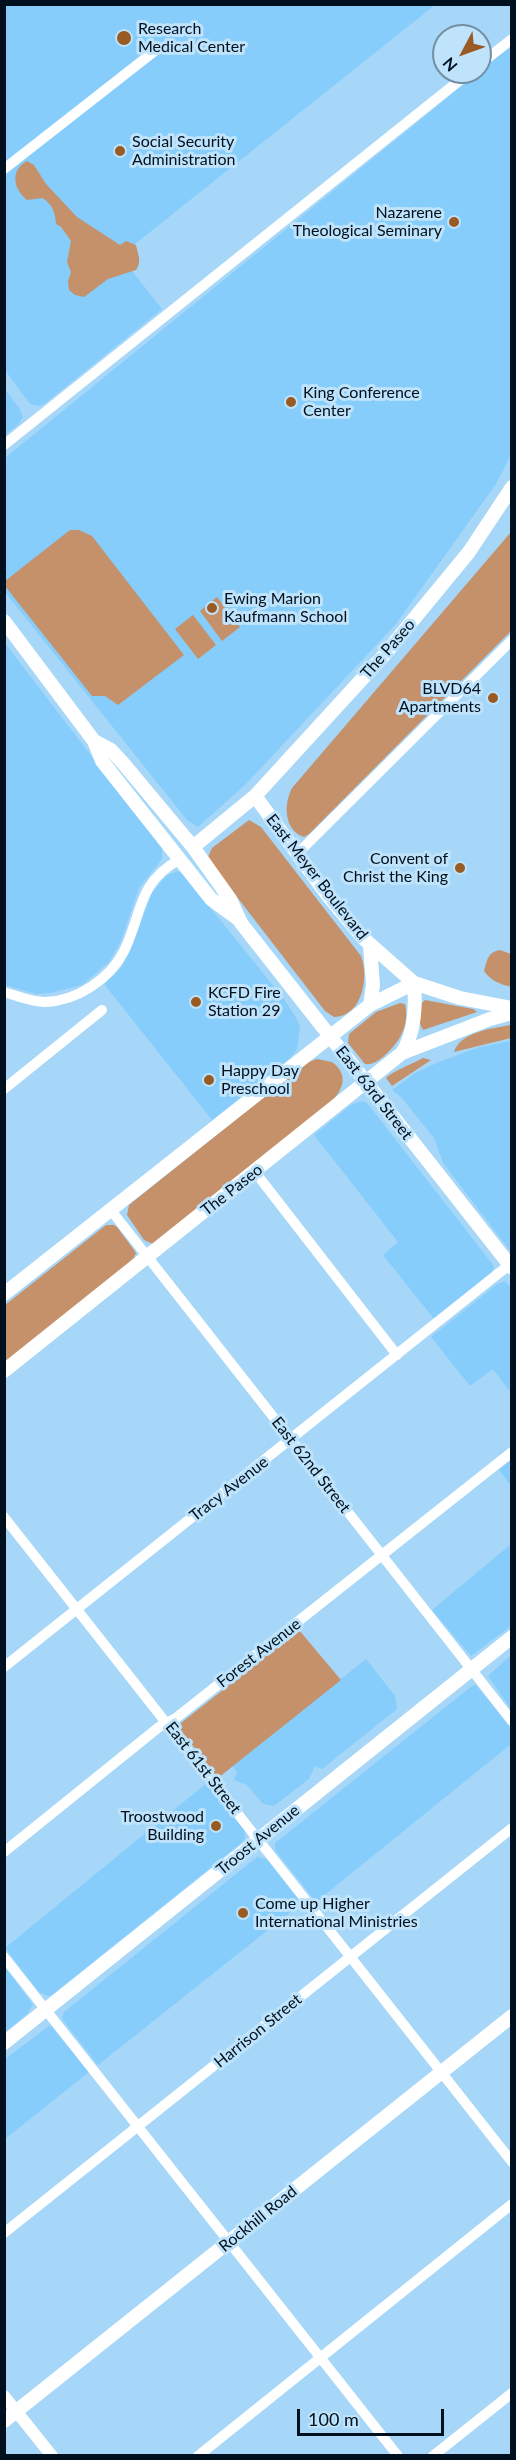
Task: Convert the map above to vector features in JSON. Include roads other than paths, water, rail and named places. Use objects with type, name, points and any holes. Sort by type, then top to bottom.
[{"type":"main road","name":"The Paseo","points":[[193,847],[255,796],[386,654],[469,552],[510,492]]},
{"type":"main road","name":"East 63rd Street","points":[[4,621],[94,741],[102,761],[211,899],[237,918],[510,1266]]},
{"type":"main road","name":"East 63rd Street","points":[[94,741],[111,750],[193,847],[230,899],[237,918]]},
{"type":"main road","name":"East Meyer Boulevard","points":[[255,796],[330,897],[370,946],[414,983],[460,998],[512,1008]]},
{"type":"main road","points":[[137,805],[182,847],[187,849],[193,847]]},
{"type":"main road","points":[[180,859],[188,860],[196,865],[207,880],[230,899]]},
{"type":"main road","points":[[370,946],[373,985],[370,1005]]},
{"type":"main road","points":[[4,1294],[370,1005],[414,983],[415,1004],[410,1041],[402,1053]]},
{"type":"main road","points":[[402,1053],[490,1019],[512,1013]]},
{"type":"main road","name":"The Paseo","points":[[4,1371],[402,1053]]},
{"type":"main road","name":"Troost Avenue","points":[[4,2043],[512,1637]]},
{"type":"main road","name":"Rockhill Road","points":[[4,2421],[512,2016]]},
{"type":"street","points":[[492,55],[512,39]]},
{"type":"street","points":[[4,169],[156,50]]},
{"type":"street","points":[[4,445],[455,84]]},
{"type":"street","points":[[298,853],[512,640]]},
{"type":"street","points":[[4,992],[45,1002],[69,997],[97,983],[109,973],[124,950],[140,905],[151,884],[168,866],[180,859]]},
{"type":"street","points":[[4,1089],[102,1010]]},
{"type":"street","points":[[255,1172],[397,1355]]},
{"type":"street","name":"East 62nd Street","points":[[110,1209],[512,1721]]},
{"type":"street","name":"Tracy Avenue","points":[[4,1667],[510,1266]]},
{"type":"street","name":"Forest Avenue","points":[[4,1852],[512,1452]]},
{"type":"street","name":"East 61st Street","points":[[4,1517],[512,2162]]},
{"type":"street","name":"Harrison Street","points":[[4,2233],[512,1828]]},
{"type":"street","points":[[4,1957],[398,2456]]},
{"type":"street","points":[[198,2456],[512,2204]]},
{"type":"street","points":[[433,2456],[512,2393]]},
{"type":"street","points":[[4,2396],[52,2456]]},
{"type":"place","name":"Research Medical Center","points":[[124,38]]},
{"type":"place","name":"Social Security Administration","points":[[120,151]]},
{"type":"place","name":"Nazarene Theological Seminary","points":[[454,222]]},
{"type":"place","name":"King Conference Center","points":[[291,402]]},
{"type":"place","name":"Ewing Marion Kaufmann School","points":[[212,608]]},
{"type":"place","name":"BLVD64 Apartments","points":[[493,698]]},
{"type":"place","name":"Convent of Christ the King","points":[[460,868]]},
{"type":"place","name":"KCFD Fire Station 29","points":[[196,1002]]},
{"type":"place","name":"Happy Day Preschool","points":[[209,1080]]},
{"type":"place","name":"Troostwood Building","points":[[216,1826]]},
{"type":"place","name":"Come up Higher International Ministries","points":[[243,1913]]}]
